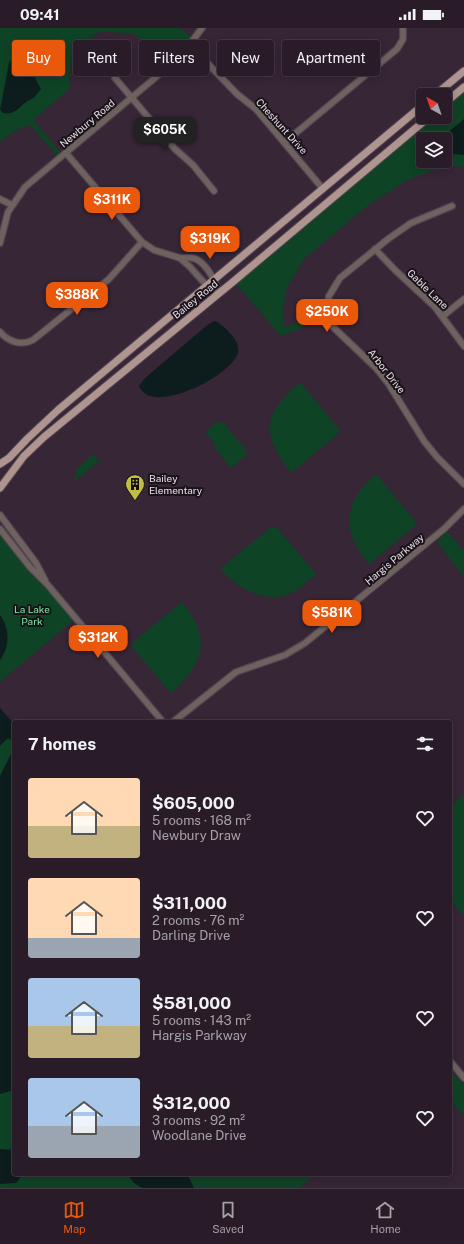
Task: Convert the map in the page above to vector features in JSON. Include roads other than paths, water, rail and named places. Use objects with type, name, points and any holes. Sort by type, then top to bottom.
[{"type":"main road","points":[[443,88],[464,71]]},
{"type":"main road","points":[[452,97],[464,87]]},
{"type":"main road","name":"Bailey Road","points":[[0,464],[9,458],[27,438],[58,410],[416,111]]},
{"type":"main road","name":"Bailey Road","points":[[0,490],[24,456],[44,437],[421,124]]},
{"type":"main road","points":[[0,484],[0,490]]},
{"type":"street","name":"Newbury Road","points":[[194,40],[202,28]]},
{"type":"street","points":[[285,142],[397,49],[403,39],[403,28]]},
{"type":"street","name":"Cheshunt Drive","points":[[209,65],[237,94],[256,109],[323,189]]},
{"type":"street","name":"Newbury Road","points":[[0,243],[12,205],[25,187],[158,76]]},
{"type":"street","points":[[114,78],[175,149],[192,165],[214,191]]},
{"type":"street","points":[[66,153],[142,242],[152,248],[180,258],[196,259],[215,280],[219,292]]},
{"type":"street","points":[[0,199],[12,205]]},
{"type":"street","name":"Arbor Drive","points":[[452,206],[411,223],[375,249],[335,285],[328,301],[329,318],[333,327],[376,368],[388,383],[424,441],[437,457],[464,484]]},
{"type":"street","points":[[0,332],[8,339],[18,343],[33,340],[109,279],[142,242]]},
{"type":"street","name":"Gable Lane","points":[[375,249],[395,270],[424,295],[443,316],[464,346]]},
{"type":"street","points":[[180,258],[193,269],[208,286],[219,292]]},
{"type":"street","points":[[443,316],[464,299]]},
{"type":"street","name":"Hargis Parkway","points":[[176,720],[236,672],[285,655],[305,643],[445,528],[464,509]]},
{"type":"street","points":[[0,516],[36,563],[47,584]]},
{"type":"street","points":[[0,529],[30,567],[47,584],[161,720]]},
{"type":"street","points":[[452,1063],[464,1078]]},
{"type":"place","name":"Bailey Elementary","points":[[135,501]]},
{"type":"park label","name":"La Lake Park","points":[[32,614]]}]
